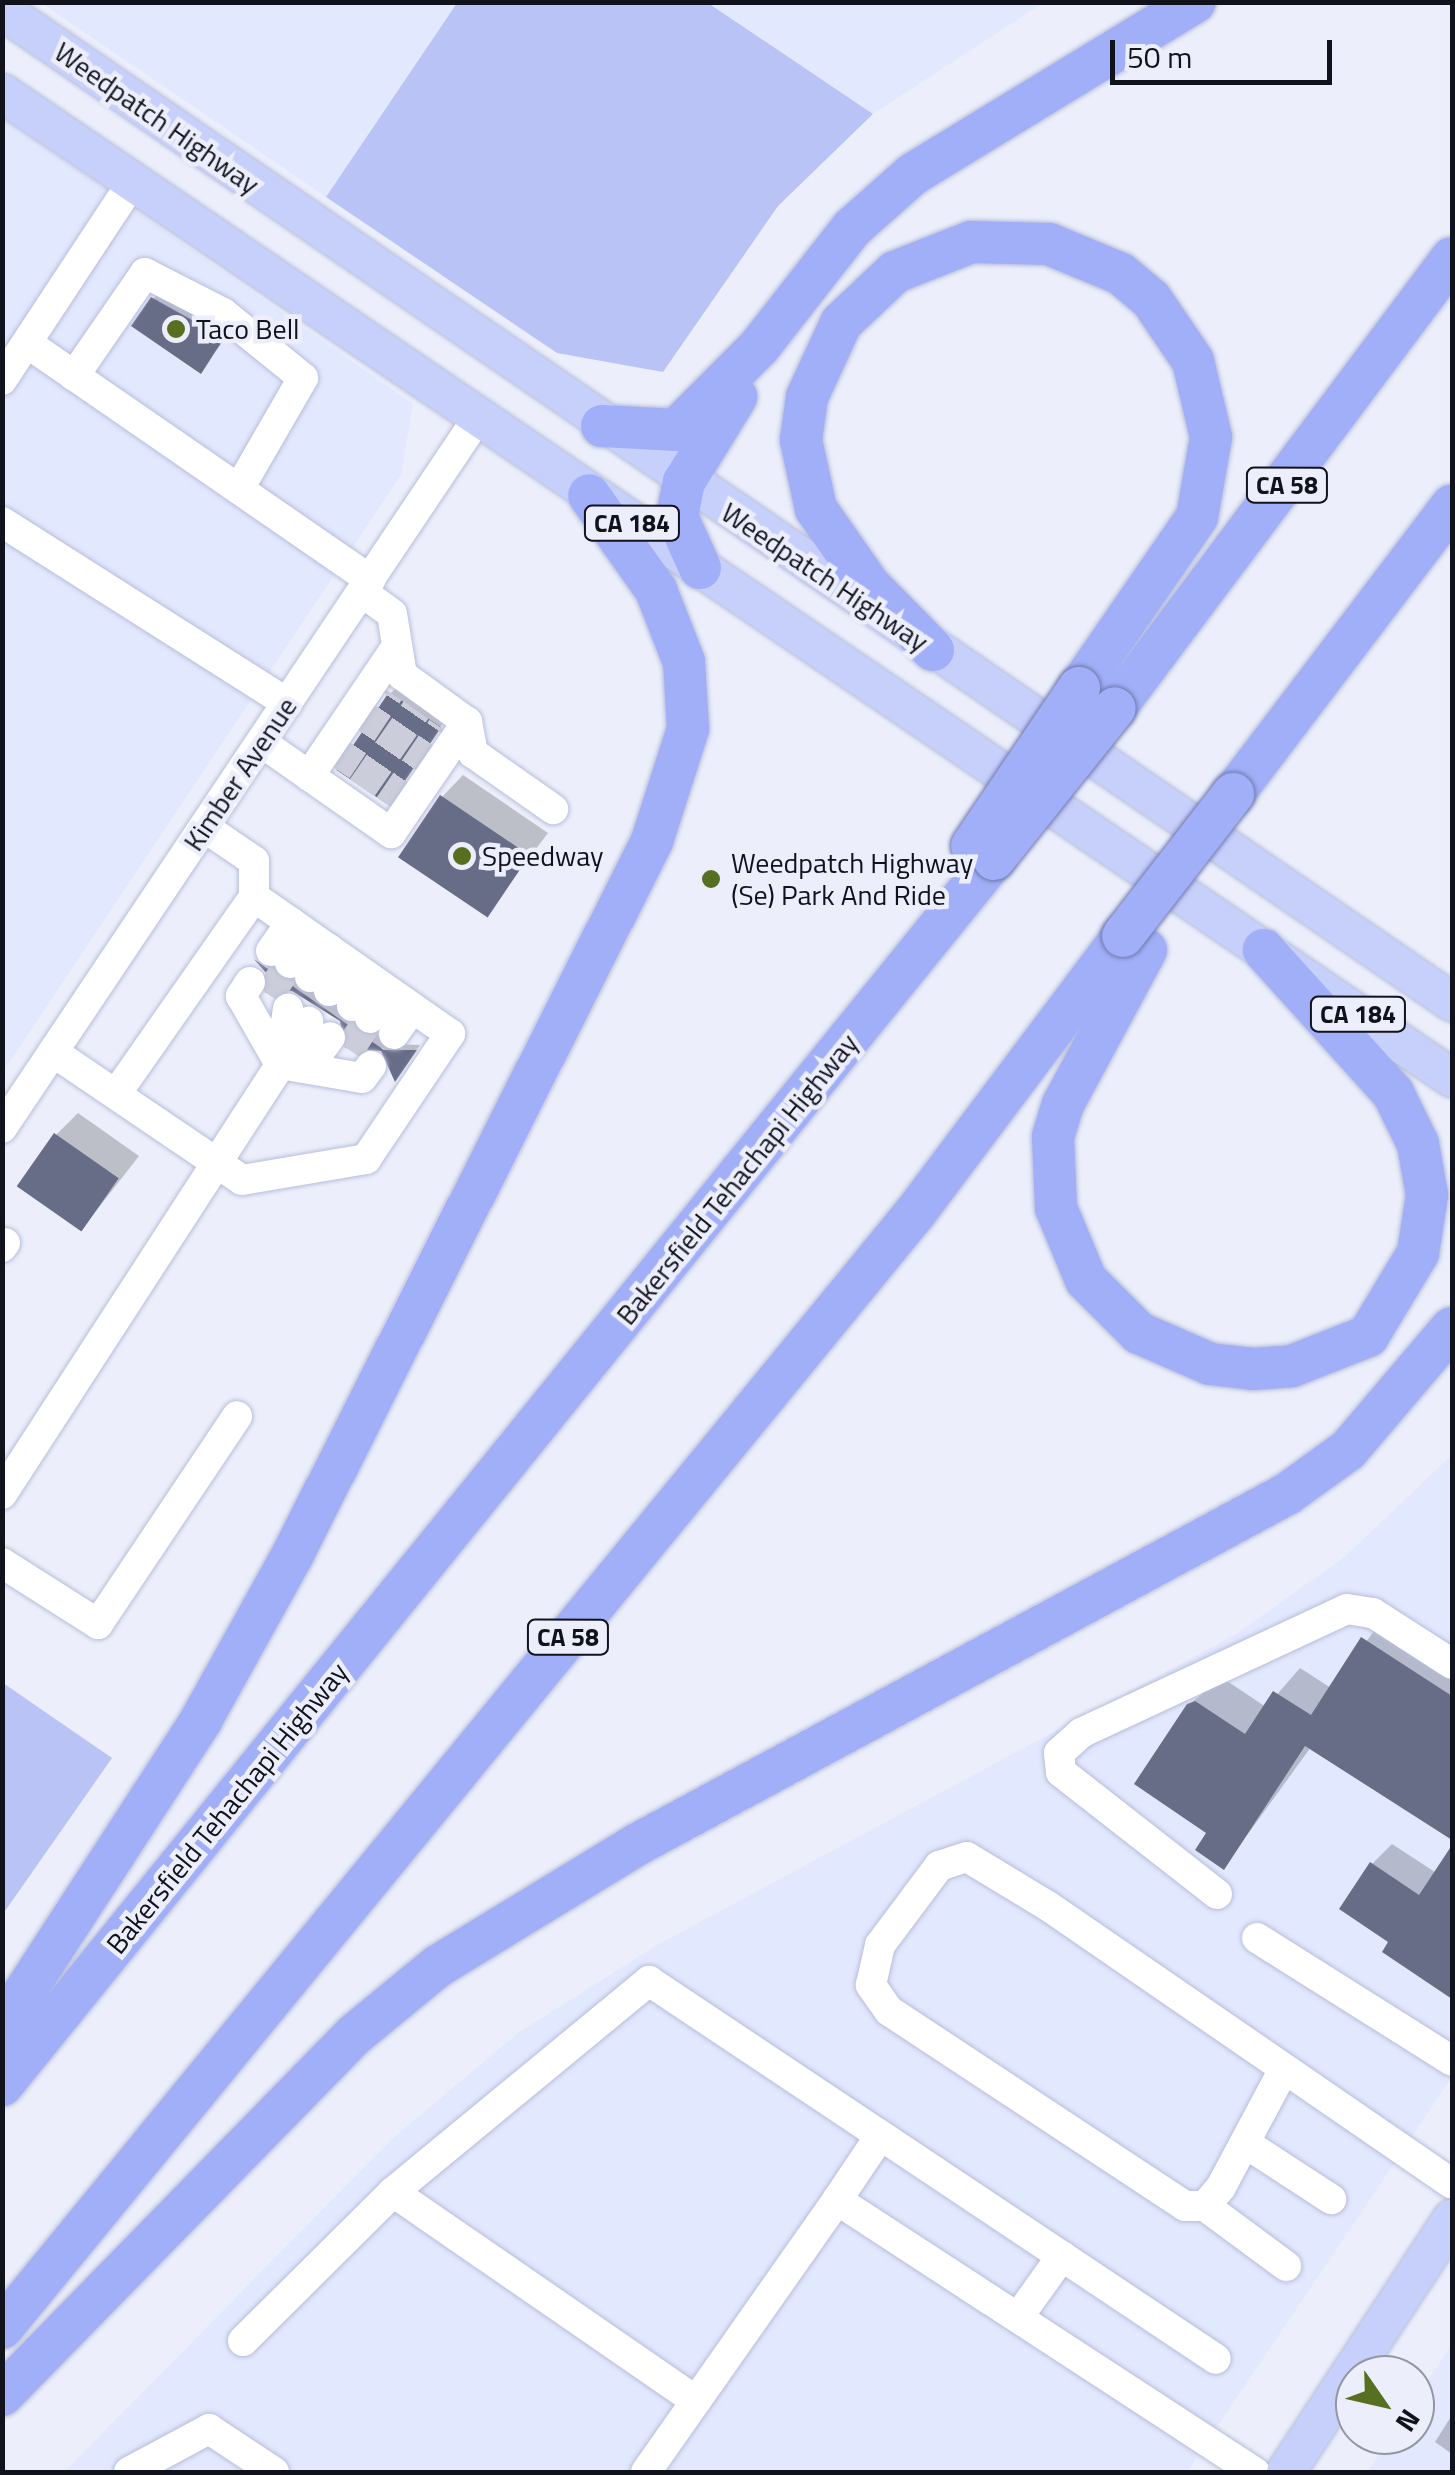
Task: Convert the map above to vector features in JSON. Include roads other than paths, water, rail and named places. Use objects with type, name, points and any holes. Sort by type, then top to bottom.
[{"type":"highway","points":[[602,426],[676,430],[759,347],[852,228],[913,174],[1195,2]]},
{"type":"highway","points":[[933,650],[869,585],[816,509],[801,440],[807,397],[840,323],[895,272],[971,242],[1048,244],[1121,274],[1151,299],[1193,361],[1210,437],[1197,517],[1097,698]]},
{"type":"highway","name":"Bakersfield Tehachapi Highway","points":[[2,2085],[780,1128],[1097,698],[1452,258]]},
{"type":"highway","points":[[700,568],[677,517],[684,482],[759,347]]},
{"type":"highway","points":[[2,2027],[201,1720],[292,1556],[652,841],[688,729],[684,662],[656,590],[589,495]]},
{"type":"highway","points":[[1264,950],[1392,1093],[1418,1144],[1427,1195],[1418,1253],[1368,1336],[1292,1366],[1253,1369],[1210,1364],[1139,1333],[1086,1280],[1056,1208],[1053,1137],[1063,1104],[1134,943],[1233,794],[1452,506]]},
{"type":"highway","name":"CA 58","points":[[2,2328],[1134,943]]},
{"type":"highway","points":[[2,2395],[354,2035],[438,1966],[638,1844],[1287,1494],[1348,1450],[1452,1328]]},
{"type":"main road","name":"Weedpatch Highway","points":[[2,10],[602,426],[1452,1002]]},
{"type":"main road","name":"CA 184","points":[[2,94],[1452,1078]]},
{"type":"main road","points":[[1286,2472],[1452,2219]]},
{"type":"street","points":[[2,380],[131,184]]},
{"type":"street","points":[[74,376],[146,272],[223,313],[303,378],[239,489]]},
{"type":"street","points":[[26,343],[239,489],[366,586],[392,614],[395,672],[337,785]]},
{"type":"street","name":"Kimber Avenue","points":[[2,1128],[478,420]]},
{"type":"street","points":[[2,522],[288,703]]},
{"type":"street","points":[[395,672],[441,713],[472,753],[552,809]]},
{"type":"street","points":[[261,742],[383,815],[391,832],[441,713]]},
{"type":"street","points":[[116,1094],[254,897],[254,861],[204,827]]},
{"type":"street","points":[[53,1052],[242,1180],[366,1159],[450,1034],[254,897]]},
{"type":"street","points":[[331,991],[350,964]]},
{"type":"street","points":[[331,991],[350,964]]},
{"type":"street","points":[[331,991],[350,964]]},
{"type":"street","points":[[331,991],[350,964]]},
{"type":"street","points":[[241,996],[309,1023],[362,1078],[280,1064],[241,996]]},
{"type":"street","points":[[280,1064],[320,1051],[309,1023]]},
{"type":"street","points":[[2,1494],[309,1023]]},
{"type":"street","points":[[2,1563],[98,1624],[237,1416]]},
{"type":"street","points":[[1217,1894],[1061,1772],[1059,1754],[1081,1734],[1347,1609],[1373,1613],[1452,1664]]},
{"type":"street","points":[[1286,2266],[1205,2206],[1185,2206],[889,2011],[871,1985],[880,1944],[939,1866],[968,1857],[1452,2184]]},
{"type":"street","points":[[1257,1938],[1452,2061]]},
{"type":"street","points":[[243,2341],[392,2192],[649,1981],[1216,2358]]},
{"type":"street","points":[[1205,2206],[1245,2143],[1284,2069]]},
{"type":"street","points":[[646,2472],[880,2136]]},
{"type":"street","points":[[1245,2143],[1331,2200]]},
{"type":"street","points":[[392,2192],[696,2401]]},
{"type":"street","points":[[837,2200],[1255,2472]]},
{"type":"street","points":[[1019,2316],[1062,2256]]},
{"type":"street","points":[[129,2472],[209,2429],[274,2472]]},
{"type":"tunnel","points":[[337,770],[389,692]]},
{"type":"tunnel","points":[[362,788],[416,710]]},
{"type":"tunnel","points":[[389,806],[442,728]]},
{"type":"tunnel","points":[[269,995],[290,963]]},
{"type":"tunnel","points":[[349,1050],[370,1018]]},
{"type":"place","name":"Taco Bell","points":[[176,329]]},
{"type":"place","name":"Speedway","points":[[462,856]]},
{"type":"place","name":"Weedpatch Highway (Se) Park And Ride","points":[[711,879]]}]
